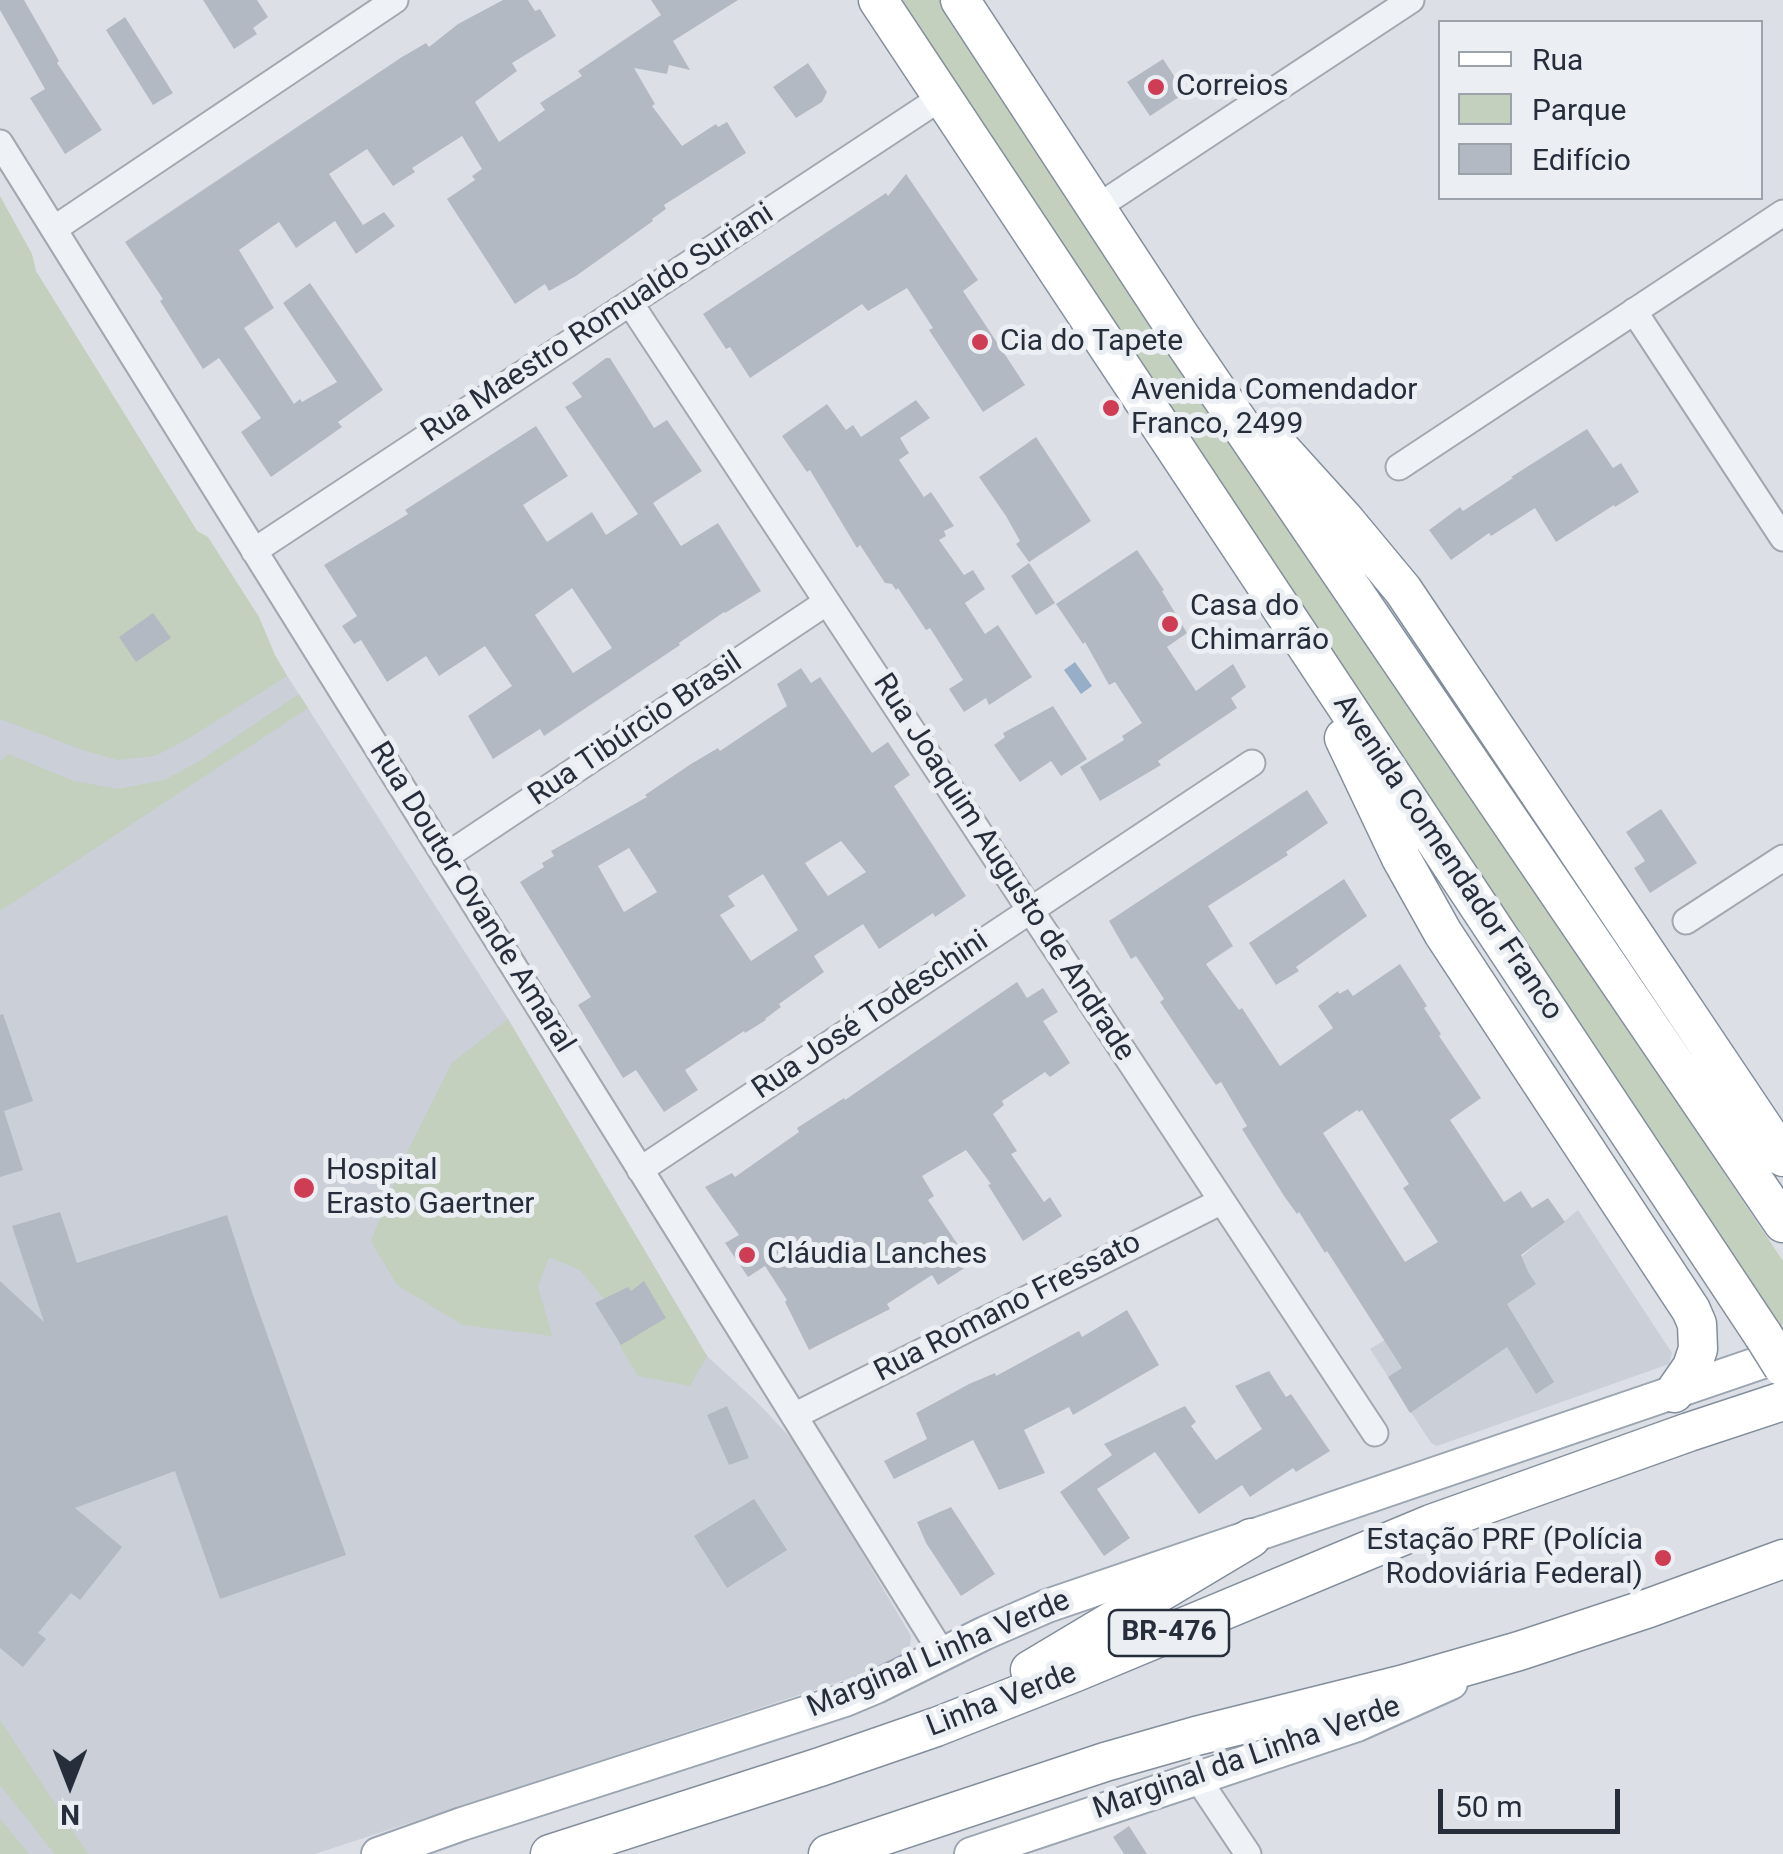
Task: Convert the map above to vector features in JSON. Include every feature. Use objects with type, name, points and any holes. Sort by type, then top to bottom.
[{"type":"highway","name":"Avenida Comendador Franco","points":[[878,0],[1776,1352]]},
{"type":"highway","points":[[960,0],[1182,339],[1783,1223]]},
{"type":"highway","points":[[1182,339],[1403,590],[1783,1157]]},
{"type":"highway","points":[[1288,618],[1427,906],[1691,1310],[1697,1324],[1698,1349],[1692,1367],[1674,1393]]},
{"type":"highway","name":"Linha Verde","points":[[550,1854],[936,1727],[1431,1524],[1783,1401]]},
{"type":"highway","points":[[936,1727],[1251,1538]]},
{"type":"highway","points":[[828,1854],[1105,1762],[1519,1651],[1783,1559]]},
{"type":"main road","name":"Marginal Linha Verde","points":[[378,1854],[845,1700],[1047,1606],[1674,1393],[1776,1352]]},
{"type":"main road","name":"Marginal da Linha Verde","points":[[971,1854],[1039,1844],[1198,1779],[1372,1719],[1519,1651]]},
{"type":"street","points":[[54,229],[395,0]]},
{"type":"street","points":[[1096,208],[1410,0]]},
{"type":"street","name":"Rua Maestro Romualdo Suriani","points":[[254,551],[942,97]]},
{"type":"street","name":"Rua Doutor Ovande Amaral","points":[[0,143],[942,1653]]},
{"type":"street","points":[[1398,466],[1783,212]]},
{"type":"street","name":"Rua Joaquim Augusto de Andrade","points":[[630,303],[1376,1433]]},
{"type":"street","points":[[1634,311],[1783,538]]},
{"type":"street","name":"Rua Tibúrcio Brasil","points":[[445,856],[828,602]]},
{"type":"street","name":"Rua José Todeschini","points":[[640,1170],[1252,762]]},
{"type":"street","points":[[1686,921],[1783,858]]},
{"type":"street","name":"Rua Romano Fressato","points":[[794,1416],[1222,1200]]},
{"type":"street","points":[[1198,1779],[1248,1854]]},
{"type":"shaded area","name":"Hospital Erasto Gaertner","points":[[0,214],[293,685],[508,1019],[707,1356],[801,1449],[911,1636],[909,1654],[890,1665],[315,1854],[0,1854]]},
{"type":"shaded area","points":[[1578,1210],[1672,1353],[1669,1364],[1437,1446],[1431,1443],[1370,1349],[1521,1257]]},
{"type":"green space","points":[[900,0],[940,0],[1783,1261],[1783,1325],[1778,1327]]},
{"type":"green space","points":[[0,196],[32,254],[36,271],[197,531],[208,537],[259,617],[287,676],[155,756],[117,760],[0,719]]},
{"type":"green space","points":[[299,694],[308,708],[0,911],[0,762],[8,754],[74,781],[118,789],[164,780],[200,761]]},
{"type":"green space","points":[[508,1019],[707,1356],[690,1386],[638,1376],[620,1346],[614,1310],[580,1270],[549,1257],[538,1287],[552,1336],[463,1325],[397,1285],[371,1241],[402,1163],[452,1063]]},
{"type":"green space","points":[[0,1720],[88,1854],[55,1854],[0,1785]]},
{"type":"green space","points":[[0,1819],[29,1854],[0,1854]]},
{"type":"water","points":[[1075,662],[1092,686],[1081,694],[1064,670]]},
{"type":"building","points":[[0,0],[24,0],[57,63],[102,130],[65,154],[30,98],[45,89],[0,10]]},
{"type":"building","points":[[203,0],[257,0],[268,17],[253,28],[257,34],[234,49]]},
{"type":"building","points":[[503,0],[528,0],[535,11],[540,9],[556,36],[512,63],[517,71],[475,102],[499,142],[545,110],[540,103],[582,76],[578,71],[661,15],[651,0],[738,0],[673,41],[690,70],[669,65],[667,74],[634,68],[655,104],[652,106],[682,146],[716,124],[718,127],[727,122],[746,153],[664,205],[666,209],[653,221],[576,276],[549,291],[545,284],[515,304],[447,199],[475,180],[472,176],[482,169],[462,136],[412,168],[415,172],[393,186],[367,149],[329,174],[363,225],[384,212],[395,226],[356,254],[335,221],[296,248],[279,222],[239,250],[274,308],[244,328],[294,404],[337,382],[283,303],[310,283],[383,390],[338,422],[342,427],[271,477],[241,432],[261,418],[219,358],[203,369],[125,242],[402,57],[426,43],[429,47],[458,24]]},
{"type":"building","points":[[125,17],[173,93],[153,105],[106,30]]},
{"type":"building","name":"Correios","points":[[1163,59],[1185,93],[1150,116],[1127,82]]},
{"type":"building","points":[[808,63],[827,92],[822,102],[796,118],[773,87]]},
{"type":"building","points":[[906,174],[978,280],[963,291],[1025,385],[983,412],[929,330],[933,328],[907,288],[868,311],[862,304],[750,378],[703,314],[886,193],[888,196]]},
{"type":"building","points":[[610,358],[654,428],[667,420],[702,471],[653,503],[681,546],[718,523],[761,591],[724,612],[544,736],[540,729],[493,759],[468,716],[512,686],[485,646],[439,676],[426,656],[387,682],[361,640],[354,644],[342,626],[357,616],[324,565],[408,514],[405,510],[536,426],[568,476],[523,505],[547,542],[592,512],[606,535],[638,514],[565,407],[582,397],[572,383]],"holes":[[[572,588],[612,648],[573,673],[535,615]]]},
{"type":"building","points":[[916,400],[930,418],[900,438],[909,453],[899,460],[924,497],[931,492],[954,526],[944,531],[946,536],[939,540],[964,575],[973,570],[985,589],[965,603],[985,634],[998,625],[1032,677],[989,705],[986,698],[964,712],[949,689],[963,680],[930,628],[926,630],[898,588],[885,583],[860,545],[857,548],[810,470],[807,472],[782,436],[827,404],[846,430],[853,425],[861,437]]},
{"type":"building","points":[[1587,429],[1613,468],[1621,463],[1639,492],[1556,542],[1535,508],[1451,560],[1429,530]]},
{"type":"building","points":[[1036,437],[1091,521],[1029,562],[1016,544],[1020,541],[1006,516],[979,477]]},
{"type":"building","points":[[1137,550],[1187,633],[1167,647],[1196,691],[1233,664],[1246,687],[1231,698],[1237,708],[1158,761],[1161,765],[1100,801],[1080,767],[1124,740],[1122,736],[1142,723],[1115,682],[1109,685],[1085,642],[1056,604]]},
{"type":"building","points":[[1029,563],[1055,603],[1036,615],[1011,576]]},
{"type":"building","points":[[153,613],[171,638],[136,662],[119,637]]},
{"type":"building","points":[[801,668],[811,683],[820,677],[872,753],[888,742],[910,775],[894,786],[966,896],[879,949],[863,924],[814,956],[824,972],[779,1004],[781,1007],[766,1020],[685,1070],[698,1090],[664,1112],[636,1070],[623,1078],[578,1005],[591,997],[520,882],[544,867],[542,863],[554,856],[551,851],[647,797],[691,764],[718,748],[720,751],[787,706],[777,684]],"holes":[[[841,841],[866,872],[828,896],[805,863]],[[629,848],[657,892],[624,912],[598,866]],[[763,874],[798,930],[751,961],[720,915],[735,906],[728,896]]]},
{"type":"building","points":[[1053,706],[1087,759],[1061,776],[1051,761],[1020,782],[994,745],[1005,737],[1003,733]]},
{"type":"building","points":[[1307,790],[1328,823],[1286,852],[1288,855],[1208,906],[1233,946],[1206,964],[1239,1010],[1242,1008],[1280,1066],[1333,1028],[1318,1006],[1338,991],[1339,994],[1348,989],[1353,996],[1400,964],[1427,1006],[1424,1008],[1439,1036],[1481,1098],[1450,1120],[1504,1202],[1521,1191],[1532,1208],[1548,1198],[1565,1222],[1521,1255],[1536,1284],[1507,1304],[1554,1382],[1536,1394],[1507,1347],[1410,1413],[1388,1377],[1402,1368],[1327,1251],[1284,1196],[1242,1129],[1247,1126],[1221,1082],[1216,1085],[1209,1075],[1160,1002],[1164,999],[1136,956],[1131,959],[1109,921]],"holes":[[[1362,1110],[1409,1184],[1403,1188],[1438,1242],[1405,1262],[1323,1133]]]},
{"type":"building","points":[[1661,809],[1697,863],[1650,893],[1634,868],[1645,861],[1626,832]]},
{"type":"building","points":[[1344,879],[1367,916],[1276,985],[1249,943]]},
{"type":"building","points":[[1017,982],[1027,998],[1043,988],[1058,1012],[1043,1021],[1070,1063],[1050,1077],[1045,1072],[1002,1101],[1004,1105],[993,1114],[1017,1151],[1011,1154],[1044,1202],[1050,1197],[1062,1216],[1023,1241],[988,1185],[991,1184],[966,1150],[922,1176],[934,1196],[928,1200],[958,1245],[963,1241],[977,1260],[938,1285],[932,1275],[887,1304],[890,1309],[809,1350],[787,1300],[765,1266],[748,1277],[725,1243],[739,1235],[705,1187],[732,1173],[735,1177],[799,1132],[797,1128],[845,1100]]},
{"type":"building","points":[[3,1014],[33,1101],[4,1111],[23,1170],[0,1177],[0,1015]]},
{"type":"building","points":[[60,1212],[77,1263],[227,1215],[346,1555],[220,1599],[175,1471],[75,1508],[122,1547],[80,1600],[71,1593],[38,1633],[46,1639],[23,1667],[0,1648],[0,1281],[44,1322],[12,1226]]},
{"type":"building","points":[[644,1281],[666,1318],[621,1345],[595,1303],[628,1287],[631,1291]]},
{"type":"building","points":[[1127,1310],[1159,1365],[1073,1415],[1069,1407],[1024,1430],[1045,1473],[999,1490],[973,1440],[894,1479],[884,1461],[927,1439],[916,1413],[1079,1331],[1082,1337]]},
{"type":"building","points":[[1269,1371],[1286,1397],[1291,1394],[1330,1451],[1296,1472],[1293,1468],[1250,1497],[1242,1485],[1199,1514],[1155,1452],[1097,1489],[1130,1538],[1104,1556],[1060,1492],[1112,1455],[1104,1444],[1185,1406],[1196,1422],[1191,1426],[1216,1460],[1262,1429],[1235,1386]]},
{"type":"building","points":[[727,1406],[749,1458],[729,1465],[707,1415]]},
{"type":"building","points":[[754,1499],[787,1550],[727,1588],[694,1536]]},
{"type":"building","points":[[951,1507],[995,1574],[961,1596],[917,1522]]},
{"type":"building","points":[[1129,1826],[1147,1854],[1124,1854],[1113,1837]]},
{"type":"place","name":"Correios","points":[[1156,87]]},
{"type":"place","name":"Cia do Tapete","points":[[980,342]]},
{"type":"place","name":"Avenida Comendador Franco, 2499","points":[[1111,408]]},
{"type":"place","name":"Casa do Chimarrão","points":[[1170,624]]},
{"type":"place","name":"Hospital Erasto Gaertner","points":[[304,1188]]},
{"type":"place","name":"Cláudia Lanches","points":[[747,1255]]},
{"type":"place","name":"Estação PRF (Polícia Rodoviária Federal)","points":[[1663,1558]]}]
